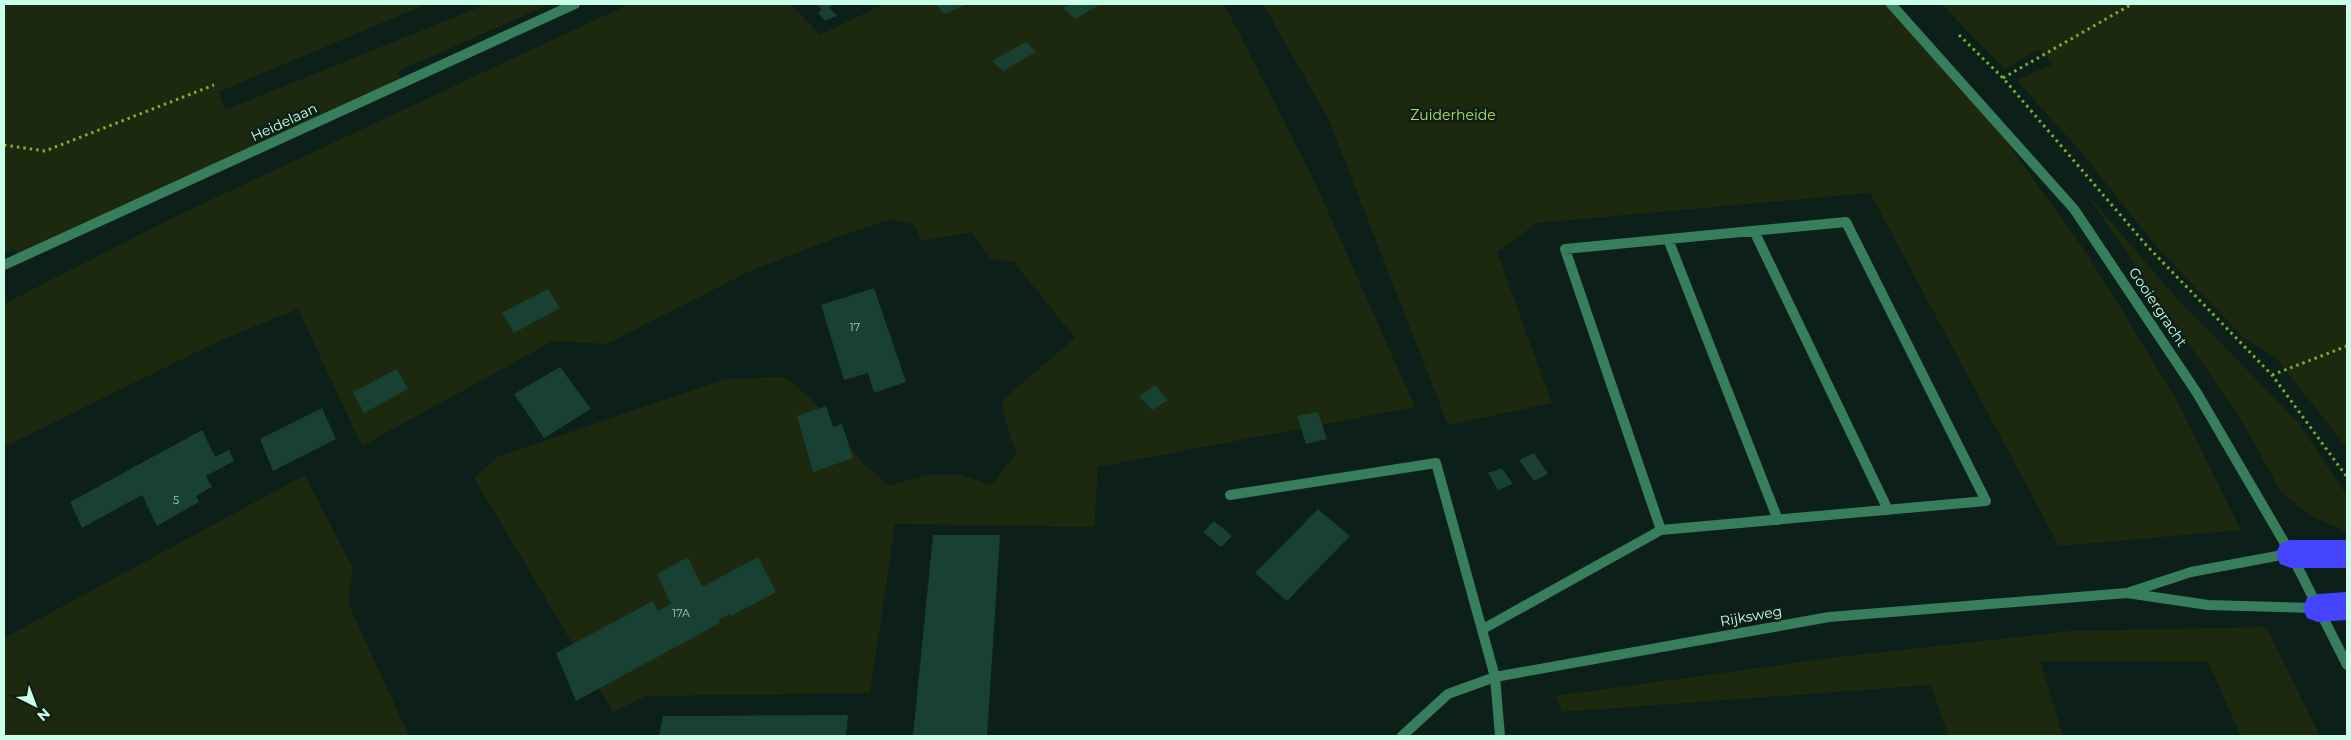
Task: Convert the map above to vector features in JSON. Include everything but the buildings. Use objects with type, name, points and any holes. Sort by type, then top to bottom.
[{"type":"highway","points":[[2290,554],[2347,554]]},
{"type":"street","name":"Heidelaan","points":[[4,265],[575,4]]},
{"type":"street","name":"Gooiergracht","points":[[1890,4],[2074,209],[2197,393],[2290,554],[2333,607],[2347,665]]},
{"type":"street","points":[[1483,629],[1661,530],[1986,501],[1846,222],[1565,249],[1661,530]]},
{"type":"street","points":[[1754,231],[1888,510]]},
{"type":"street","points":[[1668,239],[1778,520]]},
{"type":"street","points":[[1230,495],[1436,463],[1495,677],[1500,736]]},
{"type":"street","points":[[2127,594],[2191,572],[2290,554]]},
{"type":"street","points":[[2127,594],[2208,605],[2333,607]]},
{"type":"street","name":"Rijksweg","points":[[1402,736],[1448,694],[1495,677],[1829,617],[2127,594]]},
{"type":"path","points":[[2003,78],[2132,4]]},
{"type":"path","points":[[1954,31],[2003,78],[2146,246],[2272,375],[2347,477]]},
{"type":"path","points":[[4,145],[45,151],[98,132],[214,84]]},
{"type":"path","points":[[2272,375],[2347,346]]},
{"type":"green space","points":[[4,4],[427,4],[218,92],[225,110],[487,4],[550,4],[397,72],[402,82],[23,260],[15,249],[4,253]]},
{"type":"green space","points":[[629,4],[790,4],[820,35],[884,4],[1224,4],[1313,178],[1415,407],[1098,467],[1094,527],[895,524],[870,693],[646,696],[613,712],[474,478],[497,457],[725,379],[784,377],[815,402],[861,461],[889,486],[926,475],[961,475],[991,485],[1017,453],[1010,438],[1001,401],[1075,338],[1014,262],[991,259],[971,232],[922,241],[914,225],[893,219],[854,231],[750,271],[607,344],[553,341],[362,446],[298,309],[219,341],[4,447],[4,304],[170,219]]},
{"type":"green space","name":"Zuiderheide","points":[[1263,4],[1886,4],[1933,52],[2005,140],[2088,255],[2175,397],[2241,530],[2059,546],[1870,193],[1537,223],[1497,252],[1552,403],[1448,425],[1328,118]]},
{"type":"green space","points":[[1941,4],[2347,4],[2347,448],[2276,358],[2244,338],[2155,245],[2087,159],[2017,80],[2053,64],[2038,49],[2005,69]]},
{"type":"green space","points":[[2083,189],[2172,293],[2297,421],[2347,496],[2347,532],[2311,516],[2281,492],[2242,421]]},
{"type":"green space","points":[[305,475],[353,569],[348,603],[409,736],[4,736],[4,638]]},
{"type":"green space","points":[[2266,627],[2320,736],[2241,736],[2208,662],[2040,661],[2063,736],[1949,736],[1930,685],[1562,712],[1555,696],[1830,658],[2071,631]]}]
